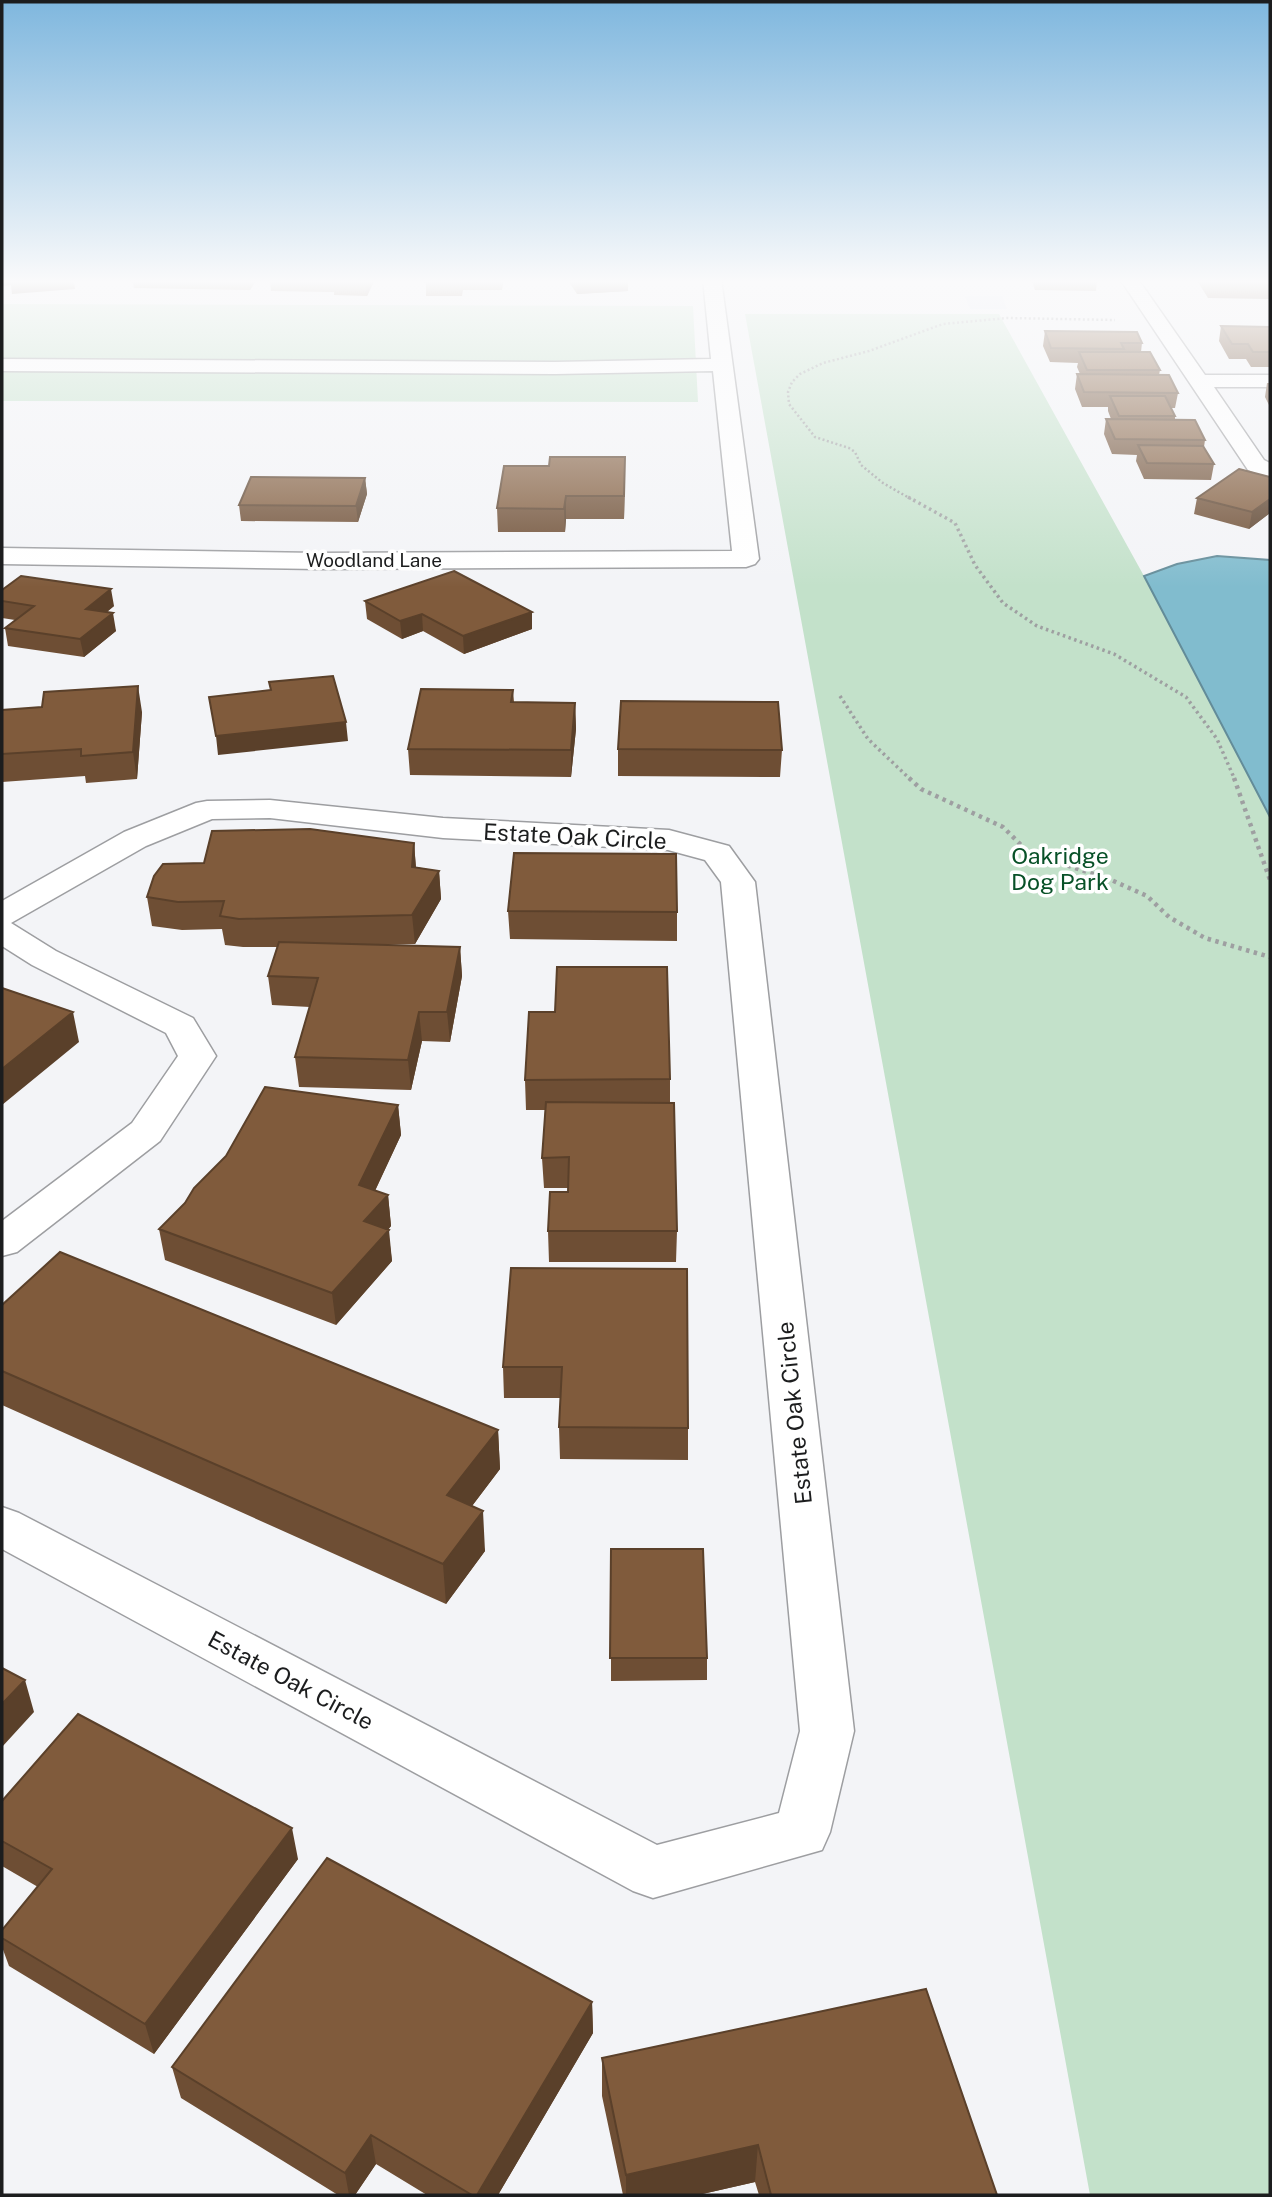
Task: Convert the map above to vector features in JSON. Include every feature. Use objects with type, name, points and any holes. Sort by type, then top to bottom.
[{"type":"street","name":"Woodland Lane","points":[[2,555],[318,561],[746,559],[725,382]]},
{"type":"street","points":[[1198,382],[1256,465],[1270,472]]},
{"type":"street","name":"Estate Oak Circle","points":[[2,915],[135,839],[207,810],[270,809],[443,828],[669,840],[717,853],[738,882],[827,1731],[802,1832],[653,1872],[2,1526]]},
{"type":"street","points":[[2,931],[44,958],[180,1026],[197,1056],[146,1132],[2,1242]]},
{"type":"path","points":[[793,382],[787,398],[789,404],[815,437],[849,448],[861,465],[883,483],[955,523],[975,565],[1003,603],[1037,626],[1114,654],[1186,697],[1217,739],[1232,771],[1270,880]]},
{"type":"path","points":[[840,696],[868,739],[921,789],[1003,827],[1029,853],[1109,879],[1147,896],[1169,917],[1205,939],[1270,957]]},
{"type":"green space","points":[[2,382],[697,382],[698,402],[2,401]]},
{"type":"green space","name":"Oakridge Dog Park","points":[[757,382],[1036,382],[1144,576],[1270,817],[1270,2195],[1090,2195]]},
{"type":"water","points":[[1217,556],[1270,560],[1270,817],[1144,576],[1177,564]]},
{"type":"building","points":[[1080,382],[1172,382],[1178,393],[1084,392]]},
{"type":"building","points":[[1110,396],[1165,396],[1175,416],[1119,416]]},
{"type":"building","points":[[1106,419],[1195,420],[1205,440],[1115,439]]},
{"type":"building","points":[[1138,445],[1203,446],[1214,464],[1147,463]]},
{"type":"building","points":[[550,457],[625,457],[624,496],[566,496],[564,509],[497,508],[504,466],[549,466]]},
{"type":"building","points":[[1239,469],[1270,477],[1270,499],[1252,512],[1197,498]]},
{"type":"building","points":[[251,477],[365,478],[356,506],[239,505]]},
{"type":"building","points":[[454,571],[532,612],[463,636],[422,614],[400,621],[365,601]]},
{"type":"building","points":[[21,576],[111,589],[86,609],[113,613],[80,639],[5,628],[34,606],[2,601],[2,590]]},
{"type":"building","points":[[333,676],[346,722],[216,736],[209,697],[271,690],[269,682]]},
{"type":"building","points":[[138,686],[133,752],[81,756],[81,749],[2,754],[2,710],[42,707],[44,692]]},
{"type":"building","points":[[421,689],[513,690],[511,702],[575,703],[571,750],[408,749]]},
{"type":"building","points":[[621,701],[778,702],[782,750],[618,749]]},
{"type":"building","points":[[310,829],[414,843],[412,867],[439,871],[412,915],[239,919],[220,916],[224,901],[178,902],[147,897],[154,876],[163,864],[204,863],[212,831]]},
{"type":"building","points":[[514,853],[676,854],[677,912],[508,911]]},
{"type":"building","points":[[279,942],[460,947],[447,1012],[419,1012],[408,1060],[295,1057],[318,978],[268,976]]},
{"type":"building","points":[[557,967],[667,967],[670,1079],[525,1080],[529,1012],[555,1012]]},
{"type":"building","points":[[2,988],[73,1012],[2,1069]]},
{"type":"building","points":[[265,1087],[398,1105],[359,1185],[388,1195],[364,1221],[389,1230],[332,1293],[159,1229],[226,1156]]},
{"type":"building","points":[[546,1102],[674,1103],[677,1231],[548,1231],[550,1192],[568,1192],[569,1157],[542,1158]]},
{"type":"building","points":[[60,1252],[498,1430],[447,1495],[483,1511],[443,1564],[2,1371],[2,1305]]},
{"type":"building","points":[[511,1268],[687,1269],[688,1428],[559,1427],[562,1367],[503,1367]]},
{"type":"building","points":[[611,1549],[703,1549],[707,1658],[610,1658]]},
{"type":"building","points":[[2,1668],[25,1680],[2,1704]]},
{"type":"building","points":[[78,1714],[292,1828],[145,2024],[2,1938],[2,1930],[52,1869],[2,1841],[2,1801]]},
{"type":"building","points":[[327,1858],[592,2002],[477,2195],[472,2195],[371,2135],[345,2173],[172,2067]]},
{"type":"building","points":[[926,1989],[997,2195],[771,2195],[758,2145],[626,2175],[602,2058]]}]
